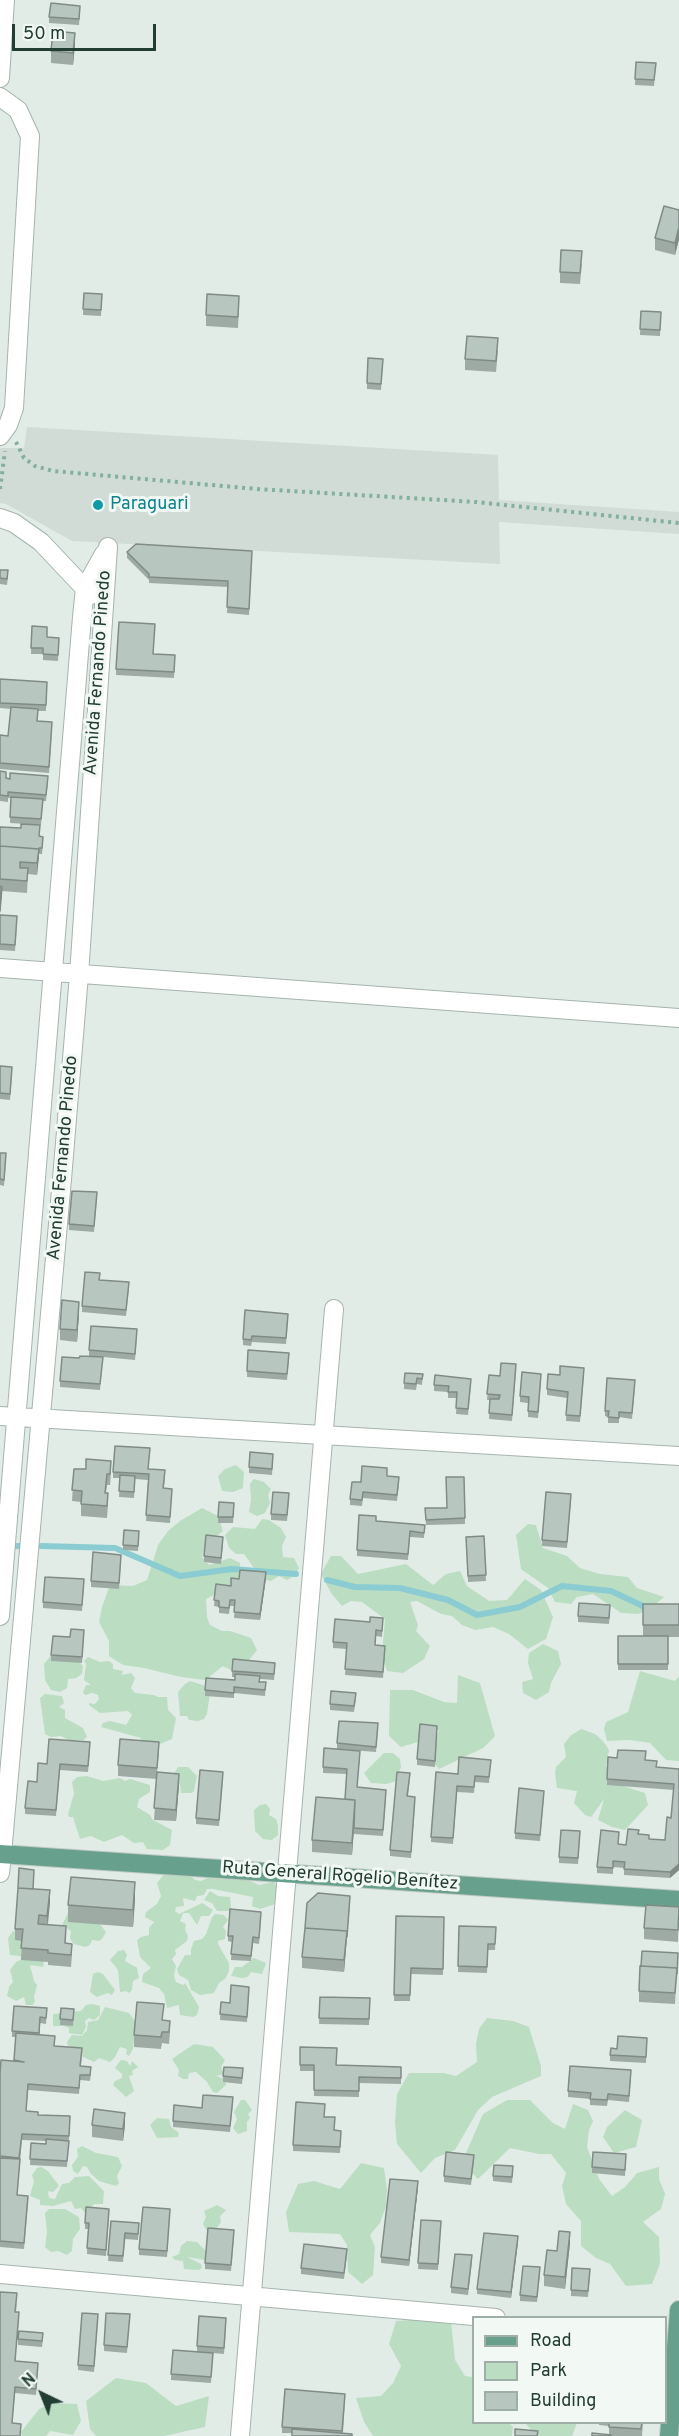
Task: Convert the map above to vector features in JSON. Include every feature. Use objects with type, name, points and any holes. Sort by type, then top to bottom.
[{"type":"main road","name":"Ruta General Rogelio Benítez","points":[[1,1854],[679,1900]]},
{"type":"main road","points":[[669,2436],[674,2332],[679,2310]]},
{"type":"street","points":[[0,78],[5,0]]},
{"type":"street","points":[[0,98],[18,110],[30,136],[14,408],[4,430]]},
{"type":"street","points":[[0,518],[14,523],[41,542],[103,610]]},
{"type":"street","name":"Avenida Fernando Pinedo","points":[[0,1616],[8,1416],[85,588],[108,547],[79,975],[42,1418],[0,1873]]},
{"type":"street","points":[[0,968],[679,1018]]},
{"type":"street","points":[[240,2436],[334,1309]]},
{"type":"street","points":[[8,1416],[679,1456]]},
{"type":"street","points":[[0,2274],[473,2316]]},
{"type":"path","points":[[0,489],[4,430]]},
{"type":"path","points":[[4,430],[24,458],[35,466],[53,471],[257,489],[476,502],[679,523]]},
{"type":"shaded area","points":[[27,427],[498,455],[499,500],[679,512],[679,534],[499,522],[500,564],[72,541],[6,504],[0,503],[0,448],[24,448]]},
{"type":"green space","points":[[236,1465],[244,1472],[243,1488],[233,1492],[222,1491],[218,1476],[225,1469]]},
{"type":"green space","points":[[254,1479],[264,1482],[271,1489],[268,1495],[270,1503],[265,1513],[257,1516],[249,1512],[250,1484]]},
{"type":"green space","points":[[202,1508],[218,1516],[223,1531],[205,1545],[202,1557],[209,1565],[230,1558],[240,1563],[240,1575],[236,1584],[206,1599],[210,1625],[222,1631],[230,1631],[251,1638],[257,1650],[245,1665],[231,1670],[223,1666],[205,1680],[123,1665],[109,1656],[109,1641],[99,1622],[110,1585],[133,1586],[147,1580],[158,1545],[168,1531]]},
{"type":"green space","points":[[262,1519],[269,1520],[281,1528],[286,1537],[282,1546],[283,1557],[294,1558],[299,1568],[294,1576],[287,1580],[279,1576],[271,1581],[262,1579],[244,1554],[236,1554],[229,1548],[225,1535],[233,1527],[255,1529]]},
{"type":"green space","points":[[528,1524],[536,1525],[543,1548],[567,1556],[580,1568],[600,1574],[628,1577],[637,1588],[664,1597],[650,1609],[638,1614],[621,1613],[593,1594],[577,1597],[571,1604],[555,1602],[548,1588],[521,1569],[516,1535]]},
{"type":"green space","points":[[331,1556],[341,1556],[358,1574],[406,1564],[433,1585],[446,1574],[460,1571],[467,1586],[489,1601],[507,1600],[525,1579],[541,1590],[553,1617],[546,1639],[528,1649],[509,1634],[493,1627],[475,1630],[462,1625],[452,1616],[441,1614],[417,1601],[410,1602],[418,1625],[416,1631],[430,1646],[424,1659],[403,1673],[387,1671],[382,1654],[385,1619],[362,1602],[351,1601],[342,1606],[331,1593],[321,1574]]},
{"type":"green space","points":[[543,1644],[558,1651],[561,1664],[549,1692],[536,1700],[523,1693],[522,1682],[533,1679],[528,1663],[529,1653]]},
{"type":"green space","points":[[52,1654],[83,1666],[82,1674],[68,1679],[67,1688],[60,1692],[51,1690],[45,1680],[44,1664]]},
{"type":"green space","points":[[88,1657],[100,1662],[109,1661],[113,1664],[113,1669],[123,1671],[121,1678],[122,1675],[131,1673],[135,1678],[131,1688],[135,1693],[167,1697],[168,1710],[176,1718],[172,1739],[160,1744],[140,1742],[141,1738],[101,1727],[103,1723],[110,1721],[126,1725],[132,1715],[128,1711],[100,1713],[89,1705],[89,1703],[95,1704],[99,1699],[98,1695],[92,1693],[85,1695],[83,1692],[86,1685],[91,1685],[84,1680],[86,1664],[84,1661]]},
{"type":"green space","points":[[640,1671],[675,1681],[679,1676],[679,1761],[666,1760],[650,1743],[630,1740],[607,1741],[604,1729],[606,1722],[628,1712]]},
{"type":"green space","points":[[458,1675],[480,1683],[495,1736],[483,1748],[439,1769],[430,1758],[439,1730],[427,1730],[418,1742],[401,1747],[389,1736],[390,1690],[413,1690],[444,1702],[457,1703]]},
{"type":"green space","points":[[190,1681],[203,1685],[210,1693],[207,1714],[204,1719],[198,1721],[189,1720],[187,1716],[180,1716],[178,1692]]},
{"type":"green space","points":[[45,1694],[62,1696],[64,1703],[59,1707],[65,1710],[65,1718],[83,1728],[87,1737],[83,1740],[69,1740],[61,1736],[51,1737],[45,1734],[40,1698]]},
{"type":"green space","points":[[581,1729],[595,1734],[603,1741],[609,1750],[606,1766],[623,1786],[645,1793],[648,1805],[625,1830],[598,1820],[604,1799],[591,1817],[585,1815],[574,1803],[577,1791],[557,1788],[555,1773],[556,1767],[566,1757],[564,1744],[570,1736]]},
{"type":"green space","points":[[384,1753],[393,1753],[400,1759],[401,1767],[396,1781],[386,1784],[371,1783],[364,1773]]},
{"type":"green space","points":[[178,1767],[188,1767],[197,1776],[194,1791],[191,1793],[181,1793],[180,1785],[170,1775]]},
{"type":"green space","points":[[87,1776],[103,1781],[130,1779],[150,1785],[150,1792],[139,1799],[137,1807],[150,1815],[153,1820],[172,1830],[170,1845],[163,1850],[147,1849],[143,1842],[134,1843],[122,1835],[104,1842],[91,1836],[80,1839],[73,1817],[69,1817],[68,1814],[74,1794],[72,1782],[77,1777]]},
{"type":"green space","points":[[266,1804],[270,1809],[269,1815],[276,1819],[278,1826],[278,1835],[272,1840],[263,1839],[255,1831],[254,1810]]},
{"type":"green space","points":[[165,1873],[189,1874],[195,1880],[201,1881],[209,1877],[246,1879],[259,1885],[274,1882],[277,1887],[275,1904],[260,1909],[252,1906],[253,1897],[213,1889],[207,1889],[204,1895],[197,1896],[195,1901],[183,1898],[184,1906],[176,1907],[175,1911],[179,1914],[202,1903],[213,1910],[209,1916],[201,1916],[197,1925],[189,1913],[183,1913],[180,1921],[186,1924],[187,1941],[175,1950],[176,1954],[172,1959],[176,1966],[174,1976],[176,1982],[183,1985],[185,1983],[199,2007],[197,2015],[193,2017],[180,2015],[179,2005],[167,2008],[164,1994],[159,1988],[142,1982],[143,1974],[151,1968],[140,1957],[137,1940],[149,1935],[149,1928],[154,1922],[145,1917],[146,1912],[157,1904],[161,1896],[157,1883]]},
{"type":"green space","points":[[210,1891],[218,1896],[230,1897],[229,1911],[217,1911],[212,1903],[204,1900]]},
{"type":"green space","points":[[68,1913],[99,1923],[106,1932],[102,1939],[92,1940],[90,1945],[85,1947],[74,1944],[70,1939],[71,1931],[62,1925]]},
{"type":"green space","points":[[215,1914],[224,1915],[228,1920],[223,1927],[226,1931],[225,1939],[218,1941],[218,1944],[229,1963],[229,1971],[214,1993],[200,1995],[191,1990],[188,1980],[179,1975],[177,1969],[185,1955],[191,1955],[194,1941],[202,1939],[206,1934]]},
{"type":"green space","points":[[13,1931],[18,1932],[44,1960],[43,1967],[30,1965],[37,1985],[33,2005],[26,2005],[24,1997],[16,2001],[7,1996],[13,1982],[10,1970],[16,1962],[22,1959],[20,1956],[10,1955],[8,1938]]},
{"type":"green space","points":[[124,1950],[127,1955],[125,1961],[137,1968],[139,1978],[133,1981],[132,1990],[129,1993],[120,1992],[118,1970],[110,1960],[118,1951]]},
{"type":"green space","points":[[254,1958],[266,1963],[262,1974],[251,1972],[248,1977],[242,1978],[231,1976],[235,1967],[242,1967]]},
{"type":"green space","points":[[98,1972],[103,1974],[115,1990],[112,1995],[108,1993],[97,1997],[90,1992],[93,1974]]},
{"type":"green space","points":[[86,2005],[100,2006],[100,2015],[94,2020],[89,2018],[85,2021],[86,2027],[82,2035],[69,2033],[69,2028],[64,2026],[53,2026],[53,2014],[81,2011]]},
{"type":"green space","points":[[105,2007],[129,2013],[135,2021],[137,2035],[134,2037],[133,2049],[129,2056],[126,2054],[127,2049],[120,2047],[110,2062],[99,2058],[94,2062],[83,2057],[75,2048],[68,2046],[67,2042],[72,2035],[82,2036],[87,2030],[88,2022],[98,2020]]},
{"type":"green space","points":[[487,2018],[513,2021],[529,2027],[541,2066],[541,2076],[492,2097],[478,2110],[455,2150],[435,2158],[421,2173],[397,2144],[395,2123],[397,2094],[409,2073],[444,2073],[456,2076],[477,2062],[476,2044],[479,2029]]},
{"type":"green space","points":[[194,2044],[213,2047],[225,2060],[221,2067],[224,2074],[216,2076],[225,2079],[226,2085],[217,2093],[213,2092],[207,2082],[196,2072],[189,2073],[188,2079],[178,2076],[179,2070],[172,2059]]},
{"type":"green space","points":[[121,2060],[127,2061],[130,2066],[132,2061],[138,2067],[132,2071],[133,2075],[129,2076],[134,2091],[126,2097],[113,2085],[115,2081],[122,2078],[122,2074],[115,2068]]},
{"type":"green space","points":[[241,2100],[245,2100],[252,2110],[248,2114],[250,2118],[247,2122],[247,2131],[238,2134],[233,2128],[237,2119],[234,2112]]},
{"type":"green space","points":[[507,2100],[530,2100],[553,2123],[565,2129],[573,2104],[588,2110],[593,2121],[589,2130],[587,2147],[599,2179],[612,2196],[625,2187],[637,2173],[659,2167],[659,2179],[665,2194],[661,2209],[643,2222],[659,2237],[660,2264],[652,2284],[626,2286],[610,2264],[596,2258],[581,2246],[581,2221],[566,2204],[562,2186],[566,2173],[551,2154],[510,2148],[478,2179],[462,2162],[483,2114]]},
{"type":"green space","points":[[625,2110],[642,2120],[636,2147],[614,2153],[603,2137],[607,2127]]},
{"type":"green space","points":[[157,2118],[169,2119],[171,2127],[179,2133],[178,2137],[157,2138],[150,2125]]},
{"type":"green space","points":[[82,2146],[96,2153],[118,2157],[122,2166],[117,2176],[119,2183],[116,2186],[99,2181],[87,2167],[83,2166],[78,2174],[73,2171],[72,2165],[78,2157],[77,2149]]},
{"type":"green space","points":[[361,2163],[384,2168],[387,2189],[386,2206],[380,2223],[370,2235],[375,2247],[373,2275],[362,2284],[348,2272],[347,2245],[340,2234],[289,2232],[286,2212],[298,2184],[314,2181],[340,2189]]},
{"type":"green space","points":[[41,2167],[48,2171],[59,2186],[53,2192],[48,2191],[49,2198],[55,2199],[62,2184],[69,2183],[75,2177],[89,2176],[104,2191],[103,2204],[94,2204],[86,2214],[81,2208],[75,2209],[71,2201],[53,2206],[40,2205],[40,2200],[30,2196],[34,2181],[32,2175],[37,2168]]},
{"type":"green space","points":[[217,2205],[226,2210],[220,2216],[221,2222],[214,2232],[207,2231],[203,2224],[206,2217],[204,2211]]},
{"type":"green space","points":[[49,2209],[65,2209],[79,2217],[80,2229],[73,2239],[72,2251],[67,2255],[58,2251],[51,2252],[45,2247],[47,2232],[45,2213]]},
{"type":"green space","points":[[187,2241],[197,2242],[208,2253],[205,2260],[187,2257],[201,2264],[202,2268],[199,2270],[184,2269],[183,2261],[172,2257],[179,2254],[181,2246]]},
{"type":"green space","points":[[422,2319],[451,2321],[455,2360],[465,2376],[472,2377],[472,2424],[510,2424],[513,2427],[512,2436],[373,2436],[364,2422],[356,2398],[381,2396],[393,2383],[401,2366],[389,2344],[396,2321]]},
{"type":"green space","points":[[116,2378],[146,2383],[176,2406],[209,2396],[205,2427],[164,2436],[96,2436],[90,2429],[86,2401]]},
{"type":"green space","points":[[54,2403],[77,2404],[81,2421],[73,2435],[50,2431],[46,2436],[22,2436],[21,2432],[39,2409]]},
{"type":"green space","points":[[526,2424],[577,2424],[572,2436],[537,2436]]},
{"type":"building","points":[[51,3],[80,6],[79,19],[49,17]]},
{"type":"building","points":[[53,31],[75,33],[73,53],[51,51]]},
{"type":"building","points":[[636,62],[656,63],[654,80],[635,79]]},
{"type":"building","points":[[664,206],[679,210],[679,227],[675,243],[655,238]]},
{"type":"building","points":[[561,250],[582,251],[580,273],[560,272]]},
{"type":"building","points":[[84,293],[102,294],[101,310],[83,309]]},
{"type":"building","points":[[207,294],[239,296],[238,317],[206,315]]},
{"type":"building","points":[[641,311],[661,312],[660,330],[640,329]]},
{"type":"building","points":[[467,336],[498,338],[496,361],[465,359]]},
{"type":"building","points":[[368,358],[383,359],[381,384],[367,383]]},
{"type":"building","points":[[136,544],[252,551],[249,609],[227,607],[228,581],[149,577],[149,574],[127,552]]},
{"type":"building","points":[[0,570],[8,570],[7,579],[0,578]]},
{"type":"building","points":[[119,622],[155,624],[153,654],[175,655],[174,672],[116,669]]},
{"type":"building","points":[[32,626],[47,627],[47,637],[59,638],[58,655],[43,654],[43,648],[31,648]]},
{"type":"building","points":[[0,679],[47,682],[46,705],[0,703]]},
{"type":"building","points":[[11,707],[38,709],[37,721],[52,722],[49,767],[0,763],[0,735],[8,736]]},
{"type":"building","points":[[0,771],[6,772],[6,778],[10,779],[10,773],[48,776],[46,795],[8,792],[8,796],[0,795]]},
{"type":"building","points":[[11,797],[43,799],[41,819],[10,817]]},
{"type":"building","points":[[21,824],[40,825],[39,836],[43,837],[42,848],[0,846],[0,827],[21,828]]},
{"type":"building","points":[[0,846],[39,849],[37,863],[20,862],[20,868],[28,868],[27,881],[0,879]]},
{"type":"building","points":[[0,886],[2,887],[0,911]]},
{"type":"building","points":[[0,915],[17,916],[15,945],[0,944]]},
{"type":"building","points":[[0,1066],[12,1067],[10,1094],[0,1093]]},
{"type":"building","points":[[0,1153],[6,1153],[4,1180],[0,1179]]},
{"type":"building","points":[[72,1191],[97,1192],[94,1226],[69,1224]]},
{"type":"building","points":[[85,1272],[100,1273],[99,1280],[129,1282],[126,1310],[82,1306]]},
{"type":"building","points":[[62,1300],[79,1302],[77,1330],[60,1329]]},
{"type":"building","points":[[245,1310],[288,1314],[286,1338],[252,1336],[251,1340],[243,1339]]},
{"type":"building","points":[[91,1326],[137,1329],[135,1354],[89,1350]]},
{"type":"building","points":[[248,1350],[289,1353],[287,1374],[247,1371]]},
{"type":"building","points":[[80,1356],[103,1357],[100,1384],[60,1381],[62,1357],[79,1358]]},
{"type":"building","points":[[501,1363],[516,1364],[512,1415],[489,1413],[490,1399],[499,1399],[500,1395],[487,1394],[489,1375],[500,1376]]},
{"type":"building","points":[[560,1366],[584,1368],[580,1416],[566,1415],[568,1392],[547,1389],[548,1374],[560,1375]]},
{"type":"building","points":[[522,1372],[541,1374],[538,1412],[528,1411],[529,1397],[520,1396]]},
{"type":"building","points":[[405,1373],[423,1374],[422,1379],[417,1378],[416,1384],[404,1383]]},
{"type":"building","points":[[435,1375],[471,1379],[468,1409],[456,1408],[457,1392],[448,1392],[449,1386],[434,1385]]},
{"type":"building","points":[[607,1378],[635,1380],[632,1413],[619,1412],[619,1418],[608,1417],[609,1411],[605,1411]]},
{"type":"building","points":[[115,1446],[150,1448],[148,1469],[165,1470],[163,1488],[172,1489],[170,1517],[146,1515],[149,1474],[113,1472]]},
{"type":"building","points":[[250,1452],[273,1454],[272,1469],[249,1467]]},
{"type":"building","points":[[86,1459],[111,1461],[105,1493],[108,1493],[107,1506],[81,1504],[82,1491],[72,1490],[74,1469],[86,1469]]},
{"type":"building","points":[[362,1466],[387,1468],[387,1476],[399,1477],[397,1495],[363,1492],[362,1500],[350,1499],[352,1482],[361,1482]]},
{"type":"building","points":[[120,1475],[135,1476],[134,1492],[119,1491]]},
{"type":"building","points":[[446,1477],[464,1477],[465,1518],[426,1520],[425,1508],[447,1508]]},
{"type":"building","points":[[273,1492],[289,1493],[287,1515],[271,1514]]},
{"type":"building","points":[[546,1492],[571,1494],[567,1542],[542,1540]]},
{"type":"building","points":[[219,1502],[234,1503],[233,1517],[218,1517]]},
{"type":"building","points":[[359,1515],[376,1516],[376,1521],[425,1525],[424,1533],[410,1531],[408,1554],[357,1550]]},
{"type":"building","points":[[124,1530],[139,1531],[138,1546],[123,1545]]},
{"type":"building","points":[[206,1535],[223,1537],[221,1558],[204,1556]]},
{"type":"building","points":[[484,1536],[486,1575],[468,1576],[466,1537]]},
{"type":"building","points":[[93,1552],[121,1555],[119,1583],[91,1581]]},
{"type":"building","points":[[240,1570],[266,1572],[260,1614],[234,1612],[235,1600],[230,1600],[229,1608],[219,1607],[219,1601],[214,1600],[216,1584],[231,1586],[231,1578],[239,1579]]},
{"type":"building","points":[[45,1577],[84,1579],[82,1605],[43,1602]]},
{"type":"building","points":[[579,1603],[610,1605],[609,1618],[578,1616]]},
{"type":"building","points":[[643,1604],[679,1604],[679,1625],[643,1625]]},
{"type":"building","points":[[370,1617],[383,1618],[382,1631],[376,1630],[375,1645],[385,1646],[383,1672],[345,1669],[347,1643],[333,1642],[335,1619],[370,1622]]},
{"type":"building","points":[[71,1629],[84,1630],[82,1657],[51,1655],[53,1636],[70,1637]]},
{"type":"building","points":[[618,1636],[668,1636],[668,1664],[618,1664]]},
{"type":"building","points":[[233,1659],[275,1663],[274,1674],[232,1671]]},
{"type":"building","points":[[235,1674],[260,1676],[259,1682],[266,1682],[265,1690],[234,1687],[234,1693],[205,1690],[206,1678],[235,1680]]},
{"type":"building","points":[[331,1691],[356,1693],[354,1706],[330,1704]]},
{"type":"building","points":[[339,1721],[378,1723],[376,1747],[337,1743]]},
{"type":"building","points":[[420,1724],[437,1726],[435,1761],[417,1759]]},
{"type":"building","points":[[49,1739],[90,1742],[88,1766],[60,1764],[56,1810],[25,1808],[28,1781],[37,1782],[38,1763],[47,1764]]},
{"type":"building","points":[[120,1739],[159,1742],[157,1768],[118,1765]]},
{"type":"building","points":[[324,1748],[360,1751],[357,1787],[386,1790],[383,1830],[354,1828],[355,1800],[345,1799],[347,1769],[323,1767]]},
{"type":"building","points":[[618,1750],[646,1751],[645,1760],[657,1761],[656,1767],[679,1769],[679,1864],[670,1872],[624,1869],[625,1862],[613,1861],[613,1868],[597,1867],[601,1830],[619,1832],[618,1844],[626,1845],[628,1829],[639,1830],[638,1834],[649,1835],[649,1839],[665,1840],[667,1817],[671,1818],[674,1784],[607,1779],[608,1757],[617,1758]]},
{"type":"building","points":[[459,1757],[491,1760],[489,1777],[475,1776],[474,1787],[457,1786],[453,1838],[431,1837],[436,1772],[458,1774]]},
{"type":"building","points":[[200,1770],[223,1772],[219,1820],[196,1818]]},
{"type":"building","points":[[157,1772],[179,1774],[176,1810],[154,1808]]},
{"type":"building","points":[[397,1772],[410,1773],[407,1796],[415,1797],[411,1852],[390,1850]]},
{"type":"building","points":[[519,1788],[544,1791],[540,1835],[515,1833]]},
{"type":"building","points":[[316,1797],[355,1800],[352,1843],[312,1840]]},
{"type":"building","points":[[561,1830],[580,1831],[578,1858],[559,1857]]},
{"type":"building","points":[[19,1868],[34,1870],[33,1889],[18,1888]]},
{"type":"building","points":[[71,1877],[135,1882],[133,1910],[68,1905]]},
{"type":"building","points":[[18,1888],[50,1890],[47,1916],[39,1915],[38,1924],[66,1926],[65,1943],[72,1944],[71,1955],[21,1948],[23,1929],[15,1929]]},
{"type":"building","points":[[318,1893],[350,1896],[347,1937],[347,1931],[305,1928],[307,1903]]},
{"type":"building","points":[[646,1905],[679,1907],[678,1930],[644,1928]]},
{"type":"building","points":[[230,1909],[261,1912],[259,1938],[253,1937],[251,1956],[231,1954],[233,1936],[228,1936]]},
{"type":"building","points":[[396,1916],[444,1917],[443,1969],[411,1968],[410,1995],[394,1995]]},
{"type":"building","points":[[459,1926],[496,1927],[495,1944],[488,1944],[487,1967],[458,1966]]},
{"type":"building","points":[[305,1928],[347,1931],[344,1960],[302,1957]]},
{"type":"building","points":[[642,1951],[678,1953],[677,1974],[677,1968],[641,1966]]},
{"type":"building","points":[[640,1966],[677,1968],[675,1993],[639,1991]]},
{"type":"building","points":[[231,1985],[249,1987],[247,2017],[220,2014],[221,2002],[230,2003]]},
{"type":"building","points":[[320,1997],[370,1998],[369,2019],[319,2018]]},
{"type":"building","points":[[137,2002],[164,2004],[162,2020],[170,2021],[169,2032],[162,2032],[161,2037],[134,2035]]},
{"type":"building","points":[[14,2006],[47,2008],[46,2018],[40,2017],[39,2033],[12,2031]]},
{"type":"building","points":[[61,2008],[74,2009],[73,2020],[60,2019]]},
{"type":"building","points":[[16,2033],[55,2036],[54,2046],[82,2048],[80,2066],[91,2067],[90,2075],[80,2075],[79,2088],[28,2084],[26,2111],[38,2112],[38,2115],[70,2116],[69,2136],[22,2134],[19,2158],[0,2156],[1,2060],[24,2062],[14,2060]]},
{"type":"building","points":[[618,2036],[647,2038],[646,2057],[610,2055],[611,2048],[617,2049]]},
{"type":"building","points":[[300,2047],[337,2048],[336,2065],[401,2067],[401,2078],[359,2077],[359,2091],[314,2090],[314,2065],[300,2065]]},
{"type":"building","points":[[570,2066],[631,2070],[629,2096],[608,2094],[607,2100],[590,2099],[591,2093],[568,2091]]},
{"type":"building","points":[[224,2067],[243,2068],[242,2078],[223,2076]]},
{"type":"building","points":[[203,2095],[233,2097],[230,2126],[173,2121],[174,2105],[202,2108]]},
{"type":"building","points":[[296,2102],[325,2104],[324,2117],[335,2117],[334,2130],[341,2131],[340,2147],[293,2145]]},
{"type":"building","points":[[94,2109],[125,2113],[123,2129],[92,2125]]},
{"type":"building","points":[[46,2139],[69,2141],[67,2161],[30,2159],[31,2143],[46,2144]]},
{"type":"building","points":[[446,2152],[474,2155],[471,2179],[444,2176]]},
{"type":"building","points":[[593,2152],[626,2154],[625,2170],[592,2167]]},
{"type":"building","points":[[0,2158],[20,2159],[17,2195],[28,2196],[24,2243],[0,2241]]},
{"type":"building","points":[[494,2165],[513,2166],[512,2177],[493,2176]]},
{"type":"building","points":[[390,2179],[418,2181],[409,2260],[381,2257]]},
{"type":"building","points":[[86,2207],[109,2209],[106,2250],[87,2248],[89,2223],[85,2223]]},
{"type":"building","points":[[143,2207],[170,2209],[167,2251],[139,2249]]},
{"type":"building","points":[[421,2220],[441,2221],[438,2264],[418,2263]]},
{"type":"building","points":[[111,2221],[139,2223],[138,2234],[125,2233],[123,2256],[108,2255]]},
{"type":"building","points":[[208,2228],[234,2230],[231,2265],[205,2263]]},
{"type":"building","points":[[559,2231],[570,2232],[565,2277],[544,2275],[547,2250],[557,2251]]},
{"type":"building","points":[[484,2233],[518,2236],[511,2292],[477,2289]]},
{"type":"building","points":[[304,2244],[347,2249],[344,2273],[301,2268]]},
{"type":"building","points":[[455,2254],[472,2255],[468,2289],[451,2287]]},
{"type":"building","points":[[523,2266],[540,2267],[537,2297],[520,2295]]},
{"type":"building","points":[[572,2268],[590,2269],[588,2291],[571,2290]]},
{"type":"building","points":[[0,2292],[17,2293],[15,2312],[19,2312],[15,2361],[38,2363],[36,2389],[15,2387],[12,2423],[21,2424],[20,2436],[0,2436]]},
{"type":"building","points":[[82,2313],[98,2314],[94,2366],[78,2365]]},
{"type":"building","points":[[106,2313],[130,2314],[127,2347],[104,2345]]},
{"type":"building","points":[[199,2316],[226,2318],[224,2348],[197,2346]]},
{"type":"building","points":[[19,2331],[43,2333],[42,2341],[18,2339]]},
{"type":"building","points":[[173,2350],[213,2353],[211,2377],[171,2374]]},
{"type":"building","points":[[285,2389],[345,2394],[342,2431],[282,2427]]},
{"type":"building","points":[[609,2424],[642,2424],[641,2429],[609,2427]]},
{"type":"building","points":[[292,2429],[352,2434],[352,2436],[292,2436]]},
{"type":"building","points":[[515,2429],[538,2431],[537,2436],[515,2436]]},
{"type":"building","points":[[592,2433],[611,2435],[611,2436],[592,2436]]},
{"type":"waterway","points":[[41,1546],[115,1548],[180,1576],[232,1569],[296,1574]]},
{"type":"waterway","points":[[327,1580],[355,1587],[400,1588],[448,1600],[477,1615],[520,1607],[562,1586],[611,1591],[645,1607],[651,1607]]},
{"type":"place","name":"Paraguari","points":[[98,505]]}]
